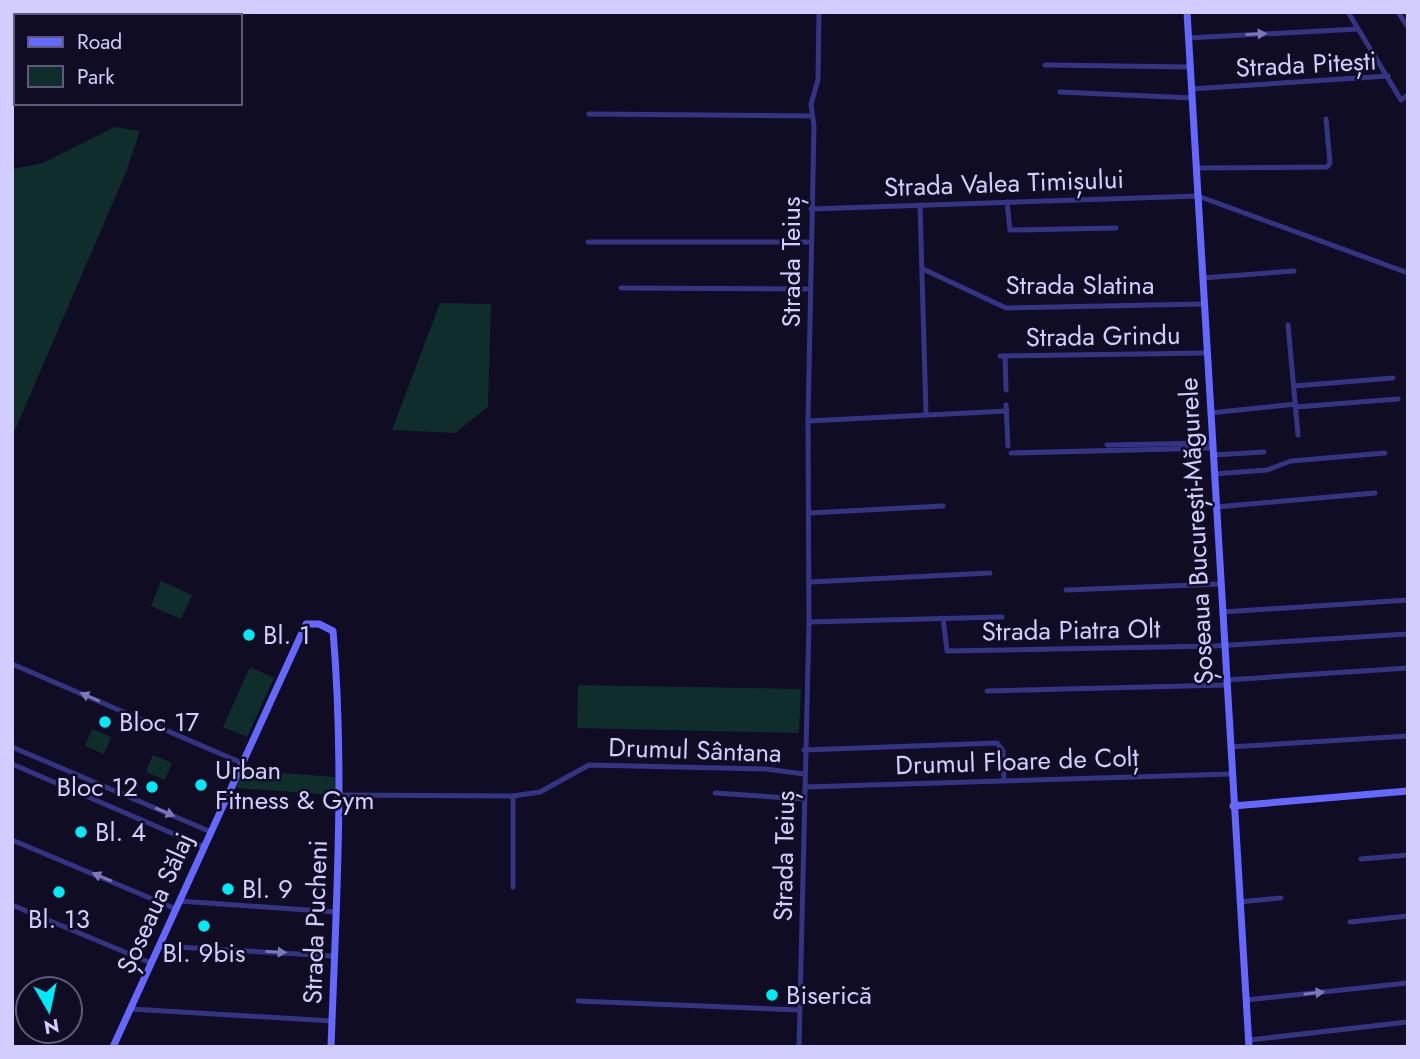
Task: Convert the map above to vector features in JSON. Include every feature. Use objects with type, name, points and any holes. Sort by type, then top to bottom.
[{"type":"street","name":"Strada Teiuș","points":[[799,1047],[810,582],[808,421],[811,101],[818,80],[819,12]]},
{"type":"street","name":"Șoseaua București-Măgurele","points":[[1187,12],[1249,1043]]},
{"type":"street","points":[[1348,12],[1388,76]]},
{"type":"street","name":"Strada Pitești","points":[[1398,12],[1408,27]]},
{"type":"street","points":[[1188,38],[1358,29]]},
{"type":"street","points":[[1045,65],[1190,67]]},
{"type":"street","name":"Strada Pitești","points":[[1060,92],[1191,93],[1388,76],[1401,100],[1408,95]]},
{"type":"street","points":[[589,114],[812,116]]},
{"type":"street","points":[[1196,167],[1327,167],[1330,163],[1326,119]]},
{"type":"street","points":[[1198,196],[1408,273]]},
{"type":"street","name":"Strada Valea Timișului","points":[[811,209],[1198,196]]},
{"type":"street","points":[[1007,202],[1010,230],[1116,228]]},
{"type":"street","points":[[920,205],[926,414]]},
{"type":"street","points":[[588,242],[811,242]]},
{"type":"street","name":"Strada Slatina","points":[[923,269],[1006,308],[1203,304]]},
{"type":"street","points":[[1202,278],[1294,271]]},
{"type":"street","points":[[621,288],[811,289]]},
{"type":"street","points":[[1288,325],[1298,435]]},
{"type":"street","name":"Strada Grindu","points":[[1006,390],[1003,356],[1206,353]]},
{"type":"street","points":[[1294,386],[1393,378]]},
{"type":"street","points":[[1210,413],[1398,399]]},
{"type":"street","points":[[808,421],[1007,408],[1009,449],[1212,449]]},
{"type":"street","points":[[1107,445],[1264,452]]},
{"type":"street","points":[[1214,474],[1267,470],[1291,461],[1385,453]]},
{"type":"street","points":[[1216,507],[1375,493]]},
{"type":"street","points":[[809,513],[943,506]]},
{"type":"street","points":[[810,582],[990,573]]},
{"type":"street","points":[[1066,590],[1220,584]]},
{"type":"street","points":[[1222,612],[1408,600]]},
{"type":"street","points":[[809,622],[1002,617]]},
{"type":"street","name":"Strada Piatra Olt","points":[[943,618],[946,650],[1224,646],[1408,634]]},
{"type":"street","name":"Șoseaua Sălaj","points":[[113,1047],[306,624],[319,624],[332,631]]},
{"type":"street","name":"Strada Pucheni","points":[[331,1047],[341,796],[332,631]]},
{"type":"street","points":[[12,664],[243,763]]},
{"type":"street","points":[[987,691],[1226,682],[1408,668]]},
{"type":"street","points":[[1230,747],[1408,736]]},
{"type":"street","points":[[804,750],[997,743],[1003,751],[1004,781]]},
{"type":"street","points":[[12,747],[211,832]]},
{"type":"street","points":[[12,764],[204,847]]},
{"type":"street","name":"Drumul Sântana","points":[[341,796],[513,796],[540,792],[589,765],[766,769],[804,775]]},
{"type":"street","name":"Drumul Floare de Colț","points":[[805,787],[1231,774]]},
{"type":"street","points":[[1233,806],[1408,791]]},
{"type":"street","points":[[715,793],[804,799]]},
{"type":"street","points":[[513,796],[513,887]]},
{"type":"street","points":[[12,840],[178,905],[336,912]]},
{"type":"street","points":[[1361,859],[1408,855]]},
{"type":"street","points":[[1240,902],[1281,898]]},
{"type":"street","points":[[12,905],[151,963]]},
{"type":"street","points":[[1350,922],[1408,916]]},
{"type":"street","points":[[159,946],[334,956]]},
{"type":"street","points":[[1246,1000],[1408,983]]},
{"type":"street","points":[[578,1001],[800,1010]]},
{"type":"street","points":[[131,1009],[332,1021]]},
{"type":"street","points":[[1249,1043],[1408,1022]]},
{"type":"green space","points":[[115,127],[140,131],[126,172],[12,437],[12,169],[43,163]]},
{"type":"green space","points":[[440,303],[491,304],[488,407],[455,433],[392,430]]},
{"type":"green space","points":[[161,581],[192,595],[181,619],[151,606]]},
{"type":"green space","points":[[250,667],[274,678],[247,737],[223,727]]},
{"type":"green space","points":[[578,685],[801,689],[799,733],[577,728]]},
{"type":"green space","points":[[92,729],[111,737],[104,754],[85,746]]},
{"type":"green space","points":[[153,755],[172,763],[165,780],[146,772]]},
{"type":"green space","points":[[243,770],[335,777],[336,795],[235,788]]},
{"type":"place","name":"Bl. 1","points":[[249,635]]},
{"type":"place","name":"Bloc 17","points":[[105,722]]},
{"type":"place","name":"Urban Fitness & Gym","points":[[201,785]]},
{"type":"place","name":"Bloc 12","points":[[152,787]]},
{"type":"place","name":"Bl. 4","points":[[81,832]]},
{"type":"place","name":"Bl. 9","points":[[228,889]]},
{"type":"place","name":"Bl. 13","points":[[59,892]]},
{"type":"place","name":"Bl. 9bis","points":[[204,926]]},
{"type":"place","name":"Biserică","points":[[772,995]]}]
